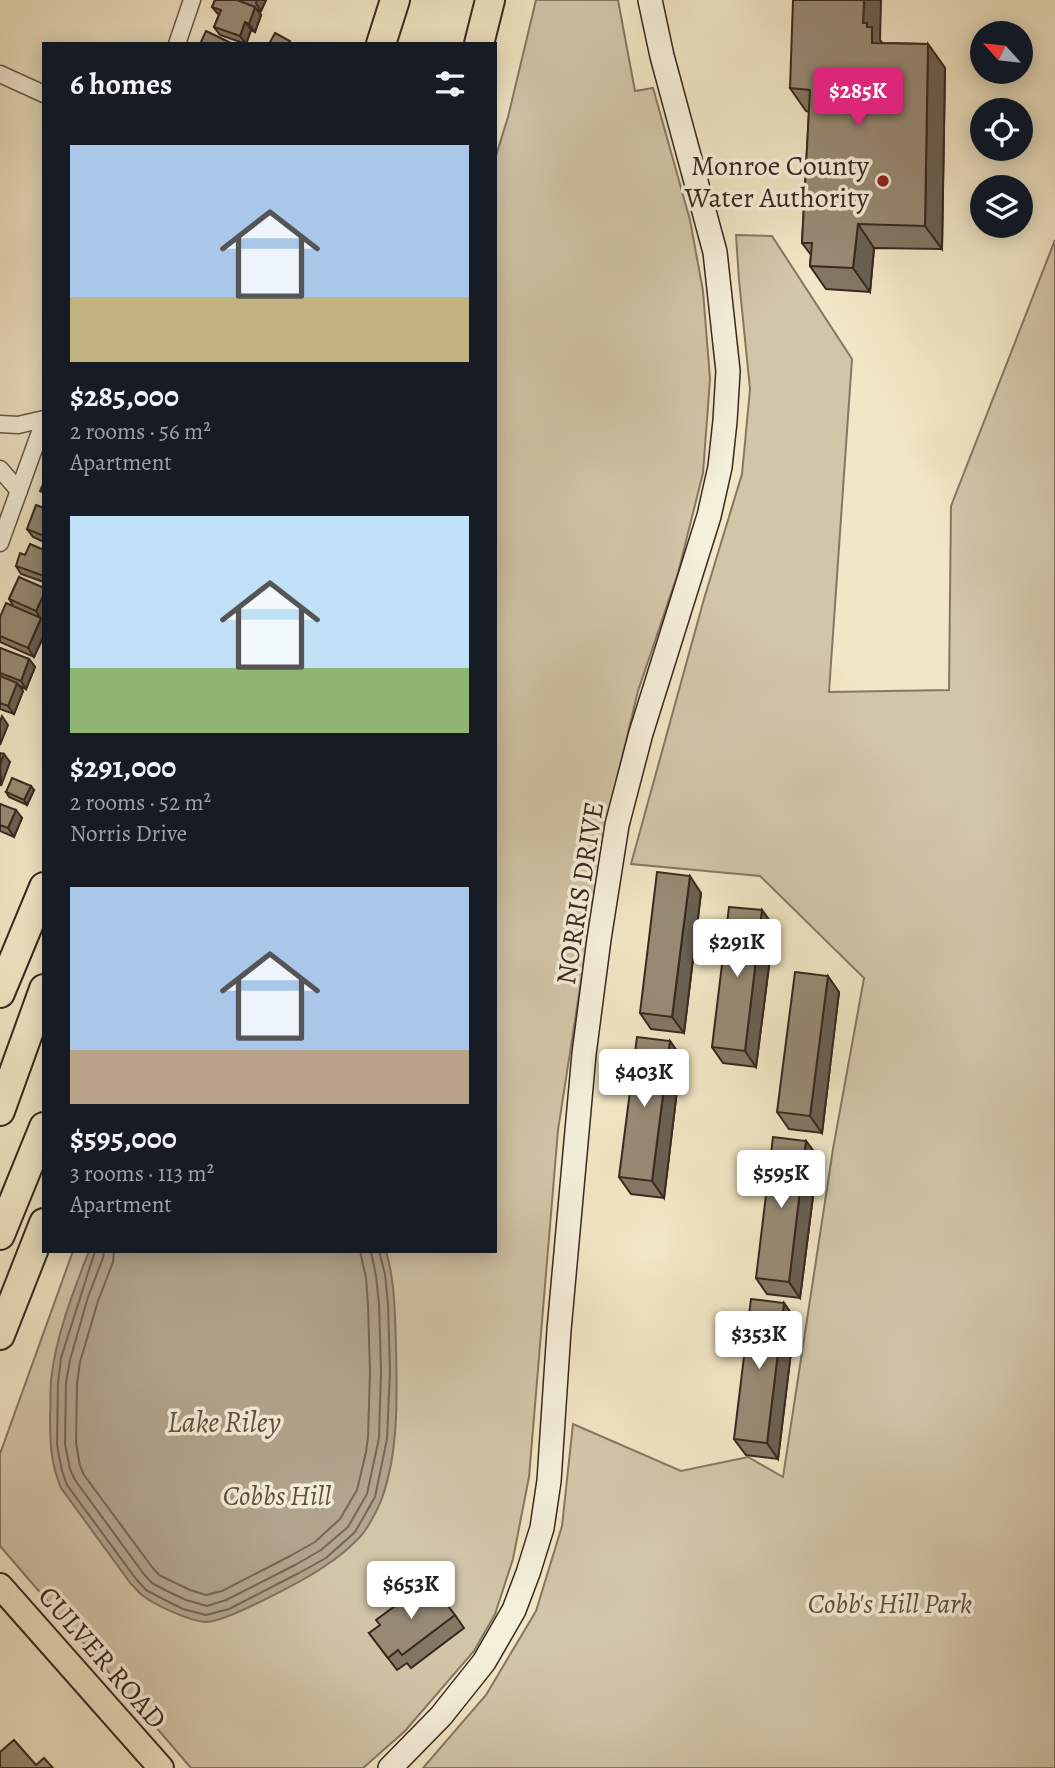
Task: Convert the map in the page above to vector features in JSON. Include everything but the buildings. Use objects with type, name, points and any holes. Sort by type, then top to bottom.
[{"type":"highway","points":[[382,42],[395,0]]},
{"type":"highway","points":[[480,42],[490,0]]},
{"type":"highway","points":[[0,993],[42,892]]},
{"type":"highway","points":[[0,1111],[42,995]]},
{"type":"highway","points":[[0,1235],[42,1132]]},
{"type":"highway","points":[[0,1335],[42,1228]]},
{"type":"main road","name":"CULVER ROAD","points":[[0,1586],[161,1768]]},
{"type":"street","points":[[178,42],[192,0]]},
{"type":"street","name":"NORRIS DRIVE","points":[[390,1768],[441,1716],[484,1662],[514,1610],[542,1528],[550,1481],[559,1330],[584,1054],[617,825],[641,733],[709,516],[720,467],[728,371],[715,252],[662,56],[650,0]]},
{"type":"street","points":[[0,74],[42,93]]},
{"type":"street","points":[[0,424],[18,425],[42,420]]},
{"type":"street","points":[[0,543],[42,426]]},
{"type":"street","points":[[0,470],[19,491]]},
{"type":"green space","name":"Cobbs Hill","points":[[536,0],[618,0],[635,91],[653,88],[690,220],[703,291],[710,379],[703,473],[678,573],[638,691],[604,833],[558,1130],[529,1477],[513,1559],[495,1614],[474,1651],[405,1731],[363,1768],[191,1768],[0,1546],[0,1454],[72,1253],[497,1253],[497,153]]},
{"type":"green space","name":"Cobb's Hill Park","points":[[736,235],[772,236],[852,359],[829,692],[949,690],[951,506],[1055,240],[1055,1768],[423,1768],[486,1695],[536,1611],[562,1526],[573,1424],[681,1471],[748,1457],[783,1477],[833,1149],[864,978],[760,876],[631,864],[704,599],[742,474],[750,389]]},
{"type":"water","name":"Lake Riley","points":[[88,1253],[386,1253],[393,1286],[395,1322],[394,1442],[382,1498],[361,1536],[319,1570],[268,1598],[215,1620],[205,1622],[191,1619],[163,1608],[142,1595],[131,1584],[61,1488],[51,1451],[53,1365],[65,1315]]},
{"type":"place","name":"Monroe County Water Authority","points":[[883,181]]}]
